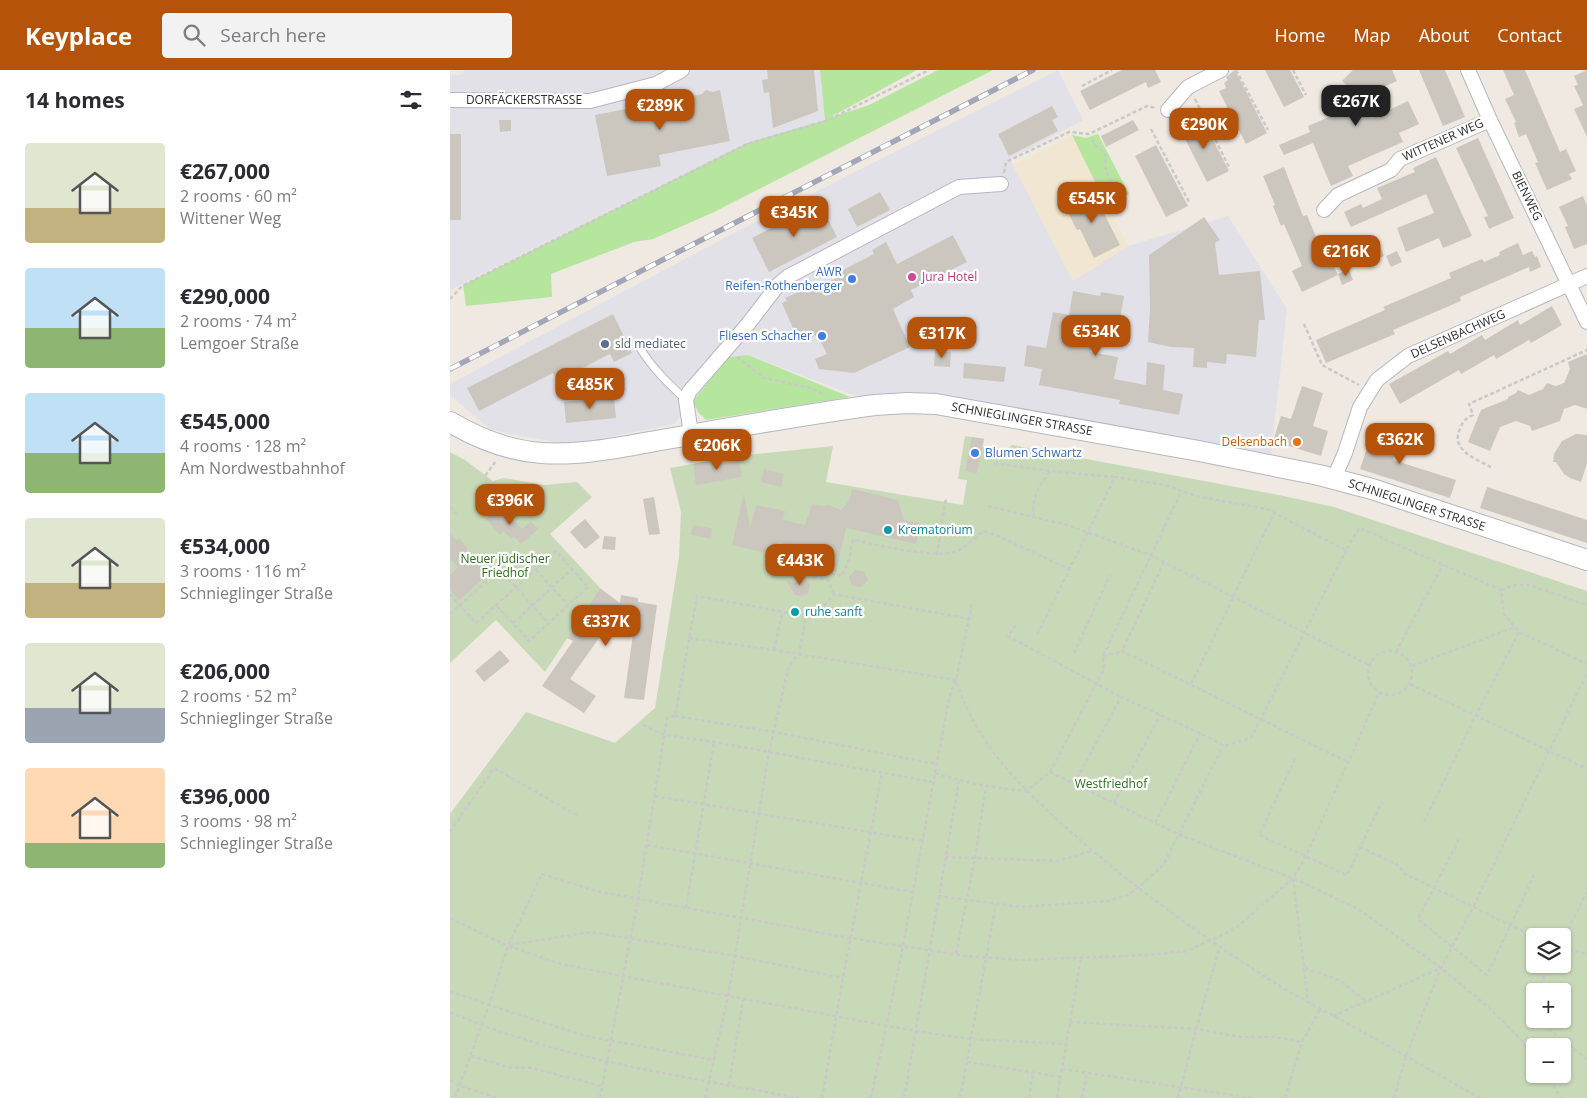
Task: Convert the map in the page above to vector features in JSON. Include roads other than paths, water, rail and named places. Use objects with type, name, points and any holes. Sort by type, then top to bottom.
[{"type":"main road","name":"SCHNIEGLINGER STRASSE","points":[[450,422],[479,438],[506,447],[541,453],[576,453],[875,405],[936,404],[1246,460],[1334,478],[1587,560]]},
{"type":"street","name":"DORFÄCKERSTRASSE","points":[[450,100],[590,101],[656,84],[682,70]]},
{"type":"street","points":[[1168,110],[1188,87],[1221,70]]},
{"type":"street","name":"BIENWEG","points":[[1468,70],[1587,322]]},
{"type":"street","name":"WITTENER WEG","points":[[1324,210],[1338,195],[1391,170],[1400,158],[1490,120]]},
{"type":"street","points":[[691,434],[686,400],[689,392],[778,285],[789,276],[959,187],[1001,184]]},
{"type":"street","name":"DELSENBACHWEG","points":[[1334,478],[1345,453],[1360,407],[1377,380],[1408,356],[1587,276]]},
{"type":"lane","points":[[640,348],[647,360],[686,400]]},
{"type":"railway","points":[[450,369],[1033,70]]},
{"type":"place","name":"Jura Hotel","points":[[912,277]]},
{"type":"place","name":"AWR Reifen-Rothenberger","points":[[852,279]]},
{"type":"place","name":"Fliesen Schacher","points":[[822,336]]},
{"type":"place","name":"sld mediatec","points":[[605,344]]},
{"type":"place","name":"Delsenbach","points":[[1297,442]]},
{"type":"place","name":"Blumen Schwartz","points":[[975,453]]},
{"type":"place","name":"Krematorium","points":[[888,530]]},
{"type":"place","name":"ruhe sanft","points":[[795,612]]},
{"type":"park label","name":"Neuer jüdischer Friedhof","points":[[505,566]]},
{"type":"park label","name":"Westfriedhof","points":[[1111,784]]}]
